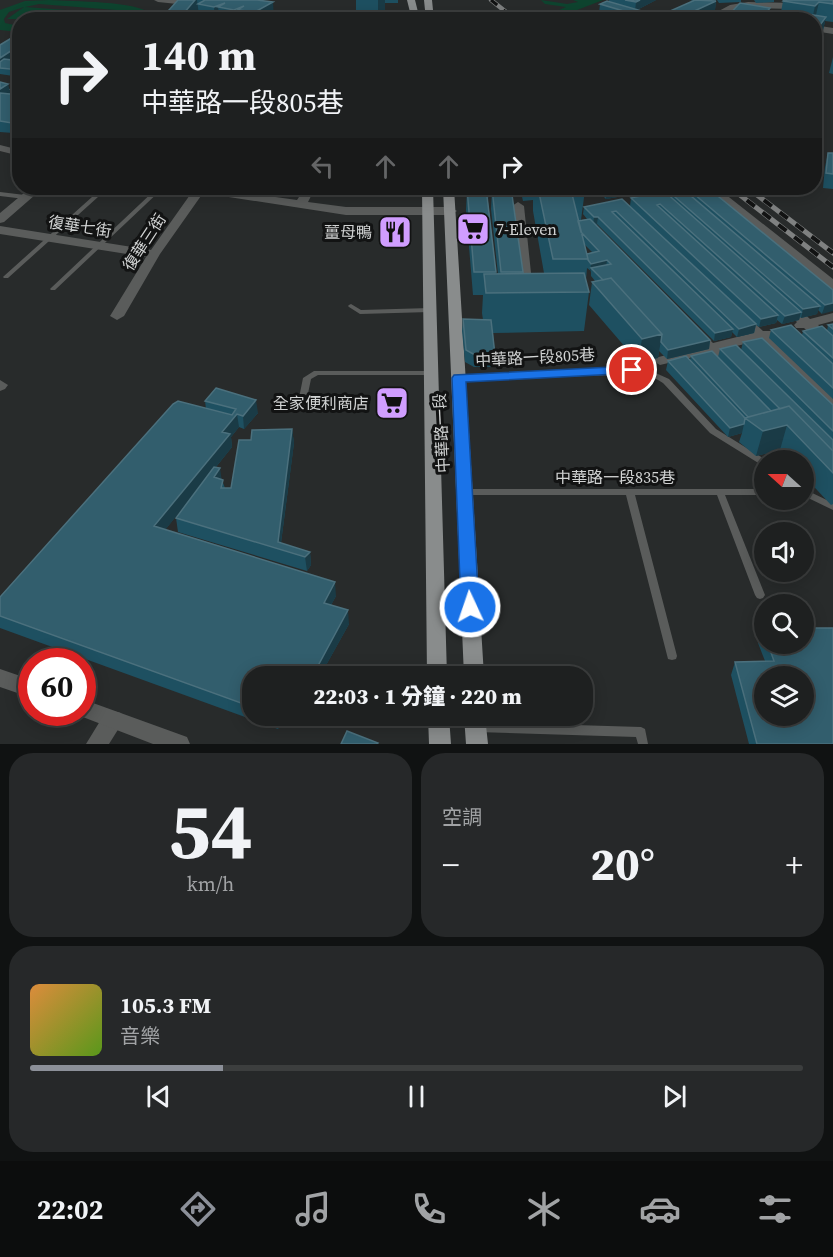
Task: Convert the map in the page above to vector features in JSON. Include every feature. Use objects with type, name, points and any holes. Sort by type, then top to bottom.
[{"type":"main road","name":"中華路一段","points":[[427,195],[437,666]]},
{"type":"main road","name":"中華路一段","points":[[449,195],[474,666]]},
{"type":"main road","points":[[439,726],[440,744]]},
{"type":"street","points":[[158,0],[207,5]]},
{"type":"street","points":[[723,12],[749,3],[833,7]]},
{"type":"street","points":[[242,10],[258,12]]},
{"type":"street","points":[[0,219],[28,195]]},
{"type":"street","name":"復華三街","points":[[117,316],[193,195]]},
{"type":"street","points":[[240,195],[346,211],[451,211]]},
{"type":"street","points":[[300,205],[306,195]]},
{"type":"street","points":[[720,195],[833,286]]},
{"type":"street","points":[[518,206],[527,298]]},
{"type":"street","name":"復華七街","points":[[0,230],[154,254]]},
{"type":"street","points":[[772,293],[833,346]]},
{"type":"street","points":[[734,312],[833,405]]},
{"type":"street","points":[[660,361],[833,317]]},
{"type":"street","points":[[687,325],[743,384]]},
{"type":"street","points":[[0,678],[18,684]]},
{"type":"street","points":[[96,713],[179,744]]},
{"type":"street","points":[[97,744],[114,720]]},
{"type":"lane","points":[[0,194],[25,197]]},
{"type":"lane","points":[[6,277],[97,195]]},
{"type":"lane","points":[[53,289],[152,195]]},
{"type":"lane","points":[[351,306],[360,312],[430,310]]},
{"type":"lane","name":"中華路一段805巷","points":[[459,378],[649,372],[666,381],[713,431],[754,457]]},
{"type":"lane","points":[[301,408],[307,378],[317,373],[431,373]]},
{"type":"lane","name":"中華路一段835巷","points":[[465,492],[754,492]]},
{"type":"lane","points":[[630,492],[672,656]]},
{"type":"lane","points":[[720,492],[760,594]]},
{"type":"lane","points":[[814,497],[833,507]]},
{"type":"lane","points":[[476,729],[641,732],[643,744]]},
{"type":"green space","points":[[541,0],[567,4],[578,2],[573,0],[603,0],[572,12],[555,12],[566,7],[545,4]]},
{"type":"green space","points":[[25,1],[119,4],[149,12],[39,4],[25,7],[94,12],[17,12],[24,7],[9,12],[4,19],[5,23],[12,24],[12,31],[0,30],[0,10]]},
{"type":"building","points":[[178,0],[195,0],[185,12],[167,12]]},
{"type":"building","points":[[205,0],[273,2],[255,12],[238,10],[244,6],[234,10],[218,7],[225,3],[214,7],[198,4]]},
{"type":"building","points":[[695,0],[716,1],[692,12],[668,12]]},
{"type":"building","points":[[784,0],[833,0],[833,4],[819,2],[815,6]]},
{"type":"building","points":[[607,1],[645,12],[627,12],[600,4]]},
{"type":"building","points":[[740,3],[770,8],[767,12],[732,12]]},
{"type":"building","points":[[12,38],[12,50],[0,58],[0,45]]},
{"type":"building","points":[[4,59],[12,60],[12,69],[0,68],[0,62]]},
{"type":"building","points":[[0,82],[8,84],[0,89]]},
{"type":"building","points":[[0,93],[12,94],[12,123],[0,121]]},
{"type":"building","points":[[828,153],[833,153],[833,174],[826,173]]},
{"type":"building","points":[[468,195],[487,195],[496,272],[474,272]]},
{"type":"building","points":[[493,195],[512,195],[523,272],[501,272]]},
{"type":"building","points":[[539,195],[572,195],[588,259],[553,259]]},
{"type":"building","points":[[645,195],[669,195],[801,312],[785,316],[660,204],[657,205],[778,315],[761,319],[631,198]]},
{"type":"building","points":[[673,195],[690,195],[820,306],[803,309]]},
{"type":"building","points":[[695,195],[717,195],[833,290],[833,303],[825,305]]},
{"type":"building","points":[[622,199],[756,324],[739,329],[616,211],[612,212],[733,329],[715,333],[598,217],[594,217],[584,207]]},
{"type":"building","points":[[590,219],[710,340],[668,350],[661,342],[662,334],[611,278],[603,280],[591,268],[611,264],[607,260],[591,264],[588,260],[587,254],[599,251],[581,232],[578,221]]},
{"type":"building","points":[[584,273],[589,292],[486,293],[484,274]]},
{"type":"building","points":[[611,278],[662,334],[642,339],[592,282]]},
{"type":"building","points":[[463,319],[491,320],[495,355],[475,355],[466,350]]},
{"type":"building","points":[[791,325],[833,364],[833,388],[771,330]]},
{"type":"building","points":[[822,326],[833,336],[833,358],[803,331]]},
{"type":"building","points":[[762,338],[833,405],[833,431],[743,342]]},
{"type":"building","points":[[736,345],[833,440],[833,451],[789,406],[780,409],[720,349]]},
{"type":"building","points":[[712,351],[771,411],[748,417],[691,356]]},
{"type":"building","points":[[686,356],[745,418],[744,424],[730,428],[668,361]]},
{"type":"building","points":[[216,388],[256,400],[243,416],[237,414],[222,432],[230,434],[154,526],[335,582],[324,603],[348,610],[318,666],[242,666],[242,703],[96,651],[96,648],[89,648],[0,616],[0,597],[173,404],[178,401],[232,415],[236,409],[205,401]]},
{"type":"building","points":[[789,406],[833,451],[833,473],[814,453],[814,450],[811,450],[787,425],[763,431],[745,418]]},
{"type":"building","points":[[292,429],[278,542],[310,552],[305,557],[176,518],[214,467],[220,468],[214,477],[223,480],[221,488],[231,488],[239,440],[251,440],[252,430]]},
{"type":"building","points":[[814,628],[833,628],[833,744],[757,744],[735,662],[774,661],[772,654],[814,654]]},
{"type":"building","points":[[347,731],[378,743],[341,744]]},
{"type":"railway","points":[[491,0],[506,12]]},
{"type":"railway","points":[[740,195],[833,267]]},
{"type":"railway","points":[[757,195],[833,253]]},
{"type":"place","name":"7-Eleven","points":[[473,229]]},
{"type":"place","name":"薑母鴨","points":[[395,232]]},
{"type":"place","name":"全家便利商店","points":[[392,403]]},
{"type":"route","points":[[470,607],[459,378],[632,370]]}]
